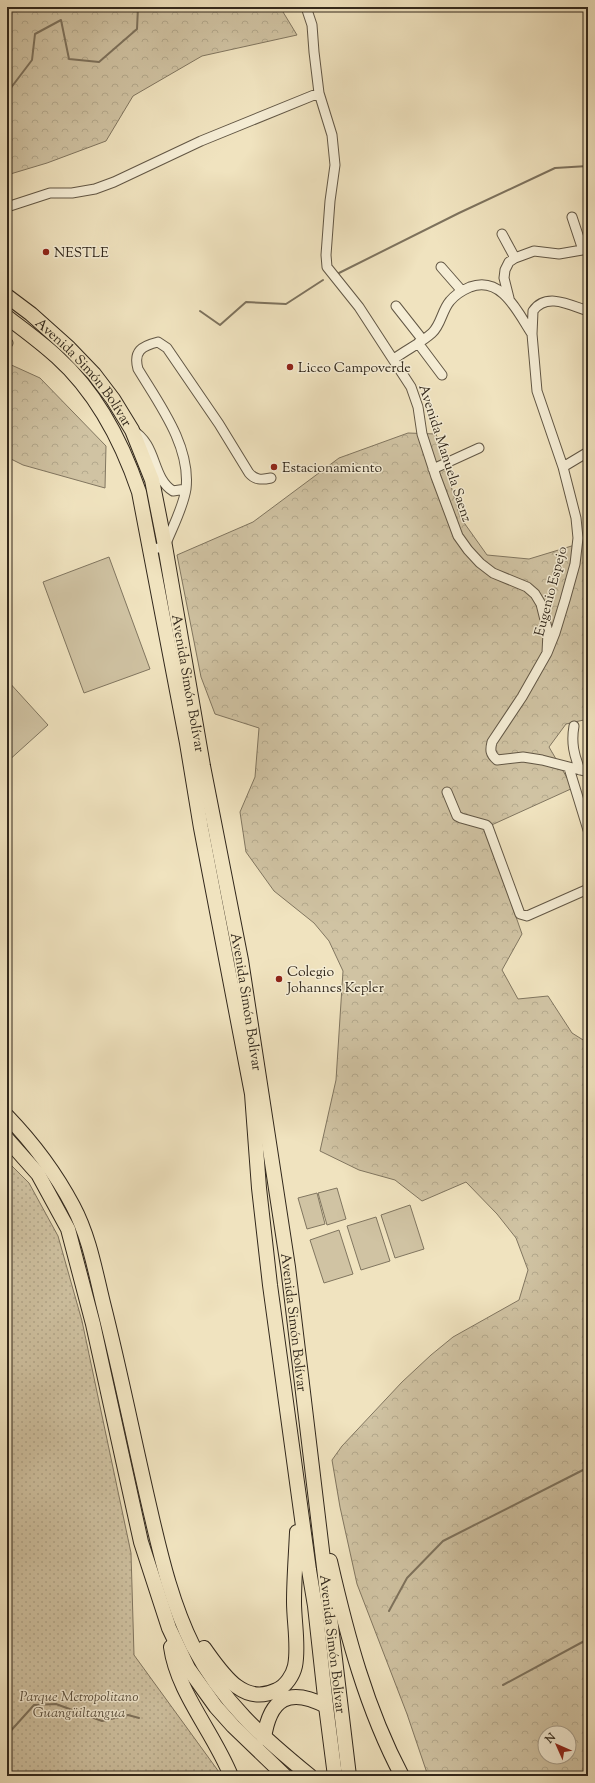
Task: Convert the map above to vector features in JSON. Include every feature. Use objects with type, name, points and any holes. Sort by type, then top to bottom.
[{"type":"highway","name":"Avenida Simón Bolívar","points":[[7,296],[31,314],[69,348],[94,374],[113,399],[132,430],[152,480],[165,546],[203,766],[241,960],[288,1267],[348,1770]]},
{"type":"highway","name":"Avenida Simón Bolívar","points":[[7,317],[58,358],[86,389],[115,431],[128,460],[139,492],[151,550],[202,836],[252,1094],[263,1225],[315,1606],[335,1776]]},
{"type":"highway","points":[[7,1116],[39,1151],[74,1207],[83,1230],[112,1337],[156,1535],[180,1616],[193,1645],[213,1678],[241,1715],[264,1738],[310,1776]]},
{"type":"highway","points":[[7,1139],[38,1174],[68,1229],[93,1324],[141,1542],[168,1628],[173,1659],[186,1692],[220,1752],[231,1776]]},
{"type":"highway","points":[[180,1616],[230,1682],[242,1690],[260,1696],[280,1689],[287,1682],[295,1667],[294,1601],[298,1486]]},
{"type":"highway","points":[[317,1519],[330,1557],[342,1614],[356,1664],[374,1717],[402,1776]]},
{"type":"highway","points":[[168,1628],[188,1668],[216,1707],[233,1726],[285,1776]]},
{"type":"highway","points":[[264,1738],[268,1718],[275,1708],[290,1697],[304,1697],[326,1706]]},
{"type":"street","name":"Avenida Manuela Saenz","points":[[306,7],[312,25],[319,93],[332,136],[335,165],[330,201],[326,255],[327,267],[359,307],[411,387],[422,434],[433,469],[458,536],[480,564],[493,573],[527,588],[535,594],[541,604],[548,632],[547,653]]},
{"type":"street","points":[[7,207],[50,193],[72,193],[95,189],[114,182],[201,141],[319,93]]},
{"type":"street","points":[[532,334],[509,298],[504,278],[505,270],[509,262],[534,251],[559,254],[586,249],[572,217]]},
{"type":"street","points":[[502,234],[516,258]]},
{"type":"street","points":[[441,267],[462,291]]},
{"type":"street","points":[[394,359],[432,333],[451,300],[462,291],[478,285],[487,284],[494,286],[509,298]]},
{"type":"street","name":"Eugenio Espejo","points":[[584,771],[523,757],[498,760],[493,756],[490,750],[492,742],[522,697],[547,653],[555,633],[575,564],[578,538],[576,518],[563,467],[537,391],[532,334],[533,311],[542,302],[555,301],[588,311]]},
{"type":"street","points":[[396,306],[442,375]]},
{"type":"street","points":[[151,550],[165,546],[186,489],[187,470],[175,434],[138,369],[136,362],[137,354],[145,345],[158,342],[167,348],[189,379],[249,473],[253,478],[270,478]]},
{"type":"street","points":[[132,430],[143,437],[162,480],[167,487],[173,491],[186,489]]},
{"type":"street","points":[[433,469],[479,448]]},
{"type":"street","points":[[563,467],[588,452]]},
{"type":"street","points":[[574,726],[572,736],[573,749],[584,771]]},
{"type":"street","points":[[569,768],[588,830]]},
{"type":"street","points":[[447,792],[457,816],[486,825],[488,827],[520,914],[527,916],[588,889]]},
{"type":"green space","points":[[7,7],[280,7],[297,35],[202,56],[133,96],[106,141],[47,163],[7,175]]},
{"type":"green space","points":[[7,363],[40,378],[106,446],[105,488],[23,465],[7,457]]},
{"type":"green space","points":[[408,433],[436,434],[460,517],[487,555],[529,559],[588,541],[588,719],[566,724],[549,747],[573,788],[485,828],[522,934],[502,970],[518,999],[548,996],[572,1033],[588,1043],[588,1776],[428,1776],[407,1714],[357,1584],[340,1507],[332,1460],[342,1446],[402,1382],[431,1355],[453,1337],[519,1300],[528,1270],[516,1238],[497,1214],[466,1182],[422,1201],[395,1180],[359,1170],[320,1151],[336,1080],[343,971],[329,941],[314,923],[274,891],[246,852],[240,812],[255,777],[259,728],[215,714],[201,677],[177,555],[253,522],[339,458]]},
{"type":"green space","points":[[109,557],[150,669],[84,693],[43,582]]},
{"type":"green space","points":[[7,680],[48,725],[7,762]]},
{"type":"green space","name":"Parque Metropolitano Guangüiltangua","points":[[7,1161],[29,1183],[58,1236],[82,1321],[131,1553],[134,1655],[219,1772],[219,1776],[7,1776]]},
{"type":"green space","points":[[337,1188],[346,1219],[327,1225],[318,1193]]},
{"type":"green space","points":[[317,1193],[325,1224],[307,1229],[298,1198]]},
{"type":"green space","points":[[410,1205],[424,1249],[395,1258],[381,1215]]},
{"type":"green space","points":[[376,1217],[390,1261],[361,1270],[347,1226]]},
{"type":"green space","points":[[339,1230],[353,1274],[324,1283],[310,1240]]},
{"type":"waterway","points":[[7,93],[32,60],[35,34],[61,20],[69,59],[99,62],[137,29],[138,7]]},
{"type":"waterway","points":[[337,274],[459,213],[555,168],[588,166]]},
{"type":"waterway","points":[[200,311],[220,325],[246,302],[286,304],[323,280]]},
{"type":"waterway","points":[[389,1611],[407,1578],[443,1541],[583,1470],[588,1470]]},
{"type":"waterway","points":[[503,1685],[588,1639]]},
{"type":"waterway","points":[[7,1735],[34,1705],[56,1704],[102,1721],[128,1715],[139,1718]]},
{"type":"place","name":"NESTLE","points":[[46,252]]},
{"type":"place","name":"Liceo Campoverde","points":[[290,367]]},
{"type":"place","name":"Estacionamiento","points":[[274,467]]},
{"type":"place","name":"Colegio Johannes Kepler","points":[[279,979]]}]
